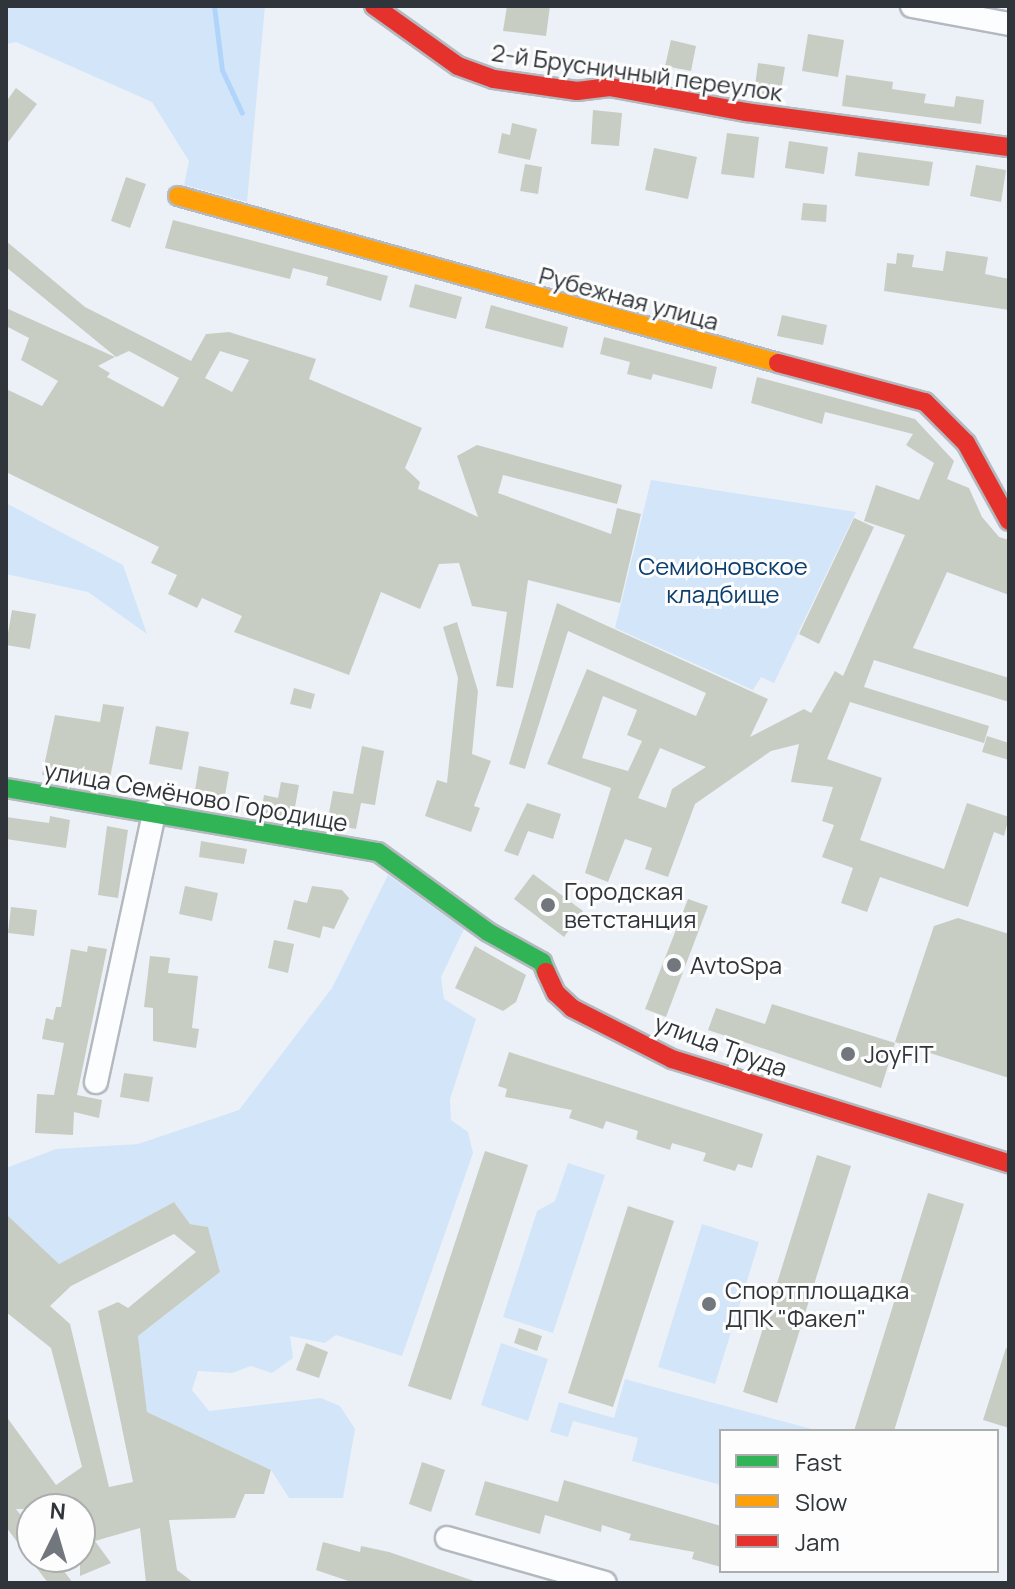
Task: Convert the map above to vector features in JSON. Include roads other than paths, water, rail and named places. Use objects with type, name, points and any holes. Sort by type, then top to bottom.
[{"type":"street","name":"2-й Брусничный переулок","points":[[374,6],[458,66],[494,79],[577,91],[610,87],[746,112],[1009,147]]},
{"type":"street","points":[[912,6],[1009,24]]},
{"type":"street","name":"Рубежная улица","points":[[178,196],[580,311],[925,402],[966,443],[1009,521]]},
{"type":"street","name":"улица Семёново Городище","points":[[6,788],[155,810],[378,852]]},
{"type":"street","points":[[96,1082],[155,810]]},
{"type":"street","name":"улица Труда","points":[[378,852],[488,932],[542,962],[556,993],[572,1008],[672,1059],[1009,1163]]},
{"type":"street","points":[[447,1538],[605,1583]]},
{"type":"waterway","points":[[214,6],[222,70],[242,113]]},
{"type":"place","name":"Городская ветстанция","points":[[548,905]]},
{"type":"place","name":"AvtoSpa","points":[[674,965]]},
{"type":"place","name":"JoyFIT","points":[[848,1054]]},
{"type":"place","name":"Спортплощадка ДПК \"Факел\"","points":[[709,1304]]},
{"type":"park label","name":"Семионовское кладбище","points":[[723,580]]}]
